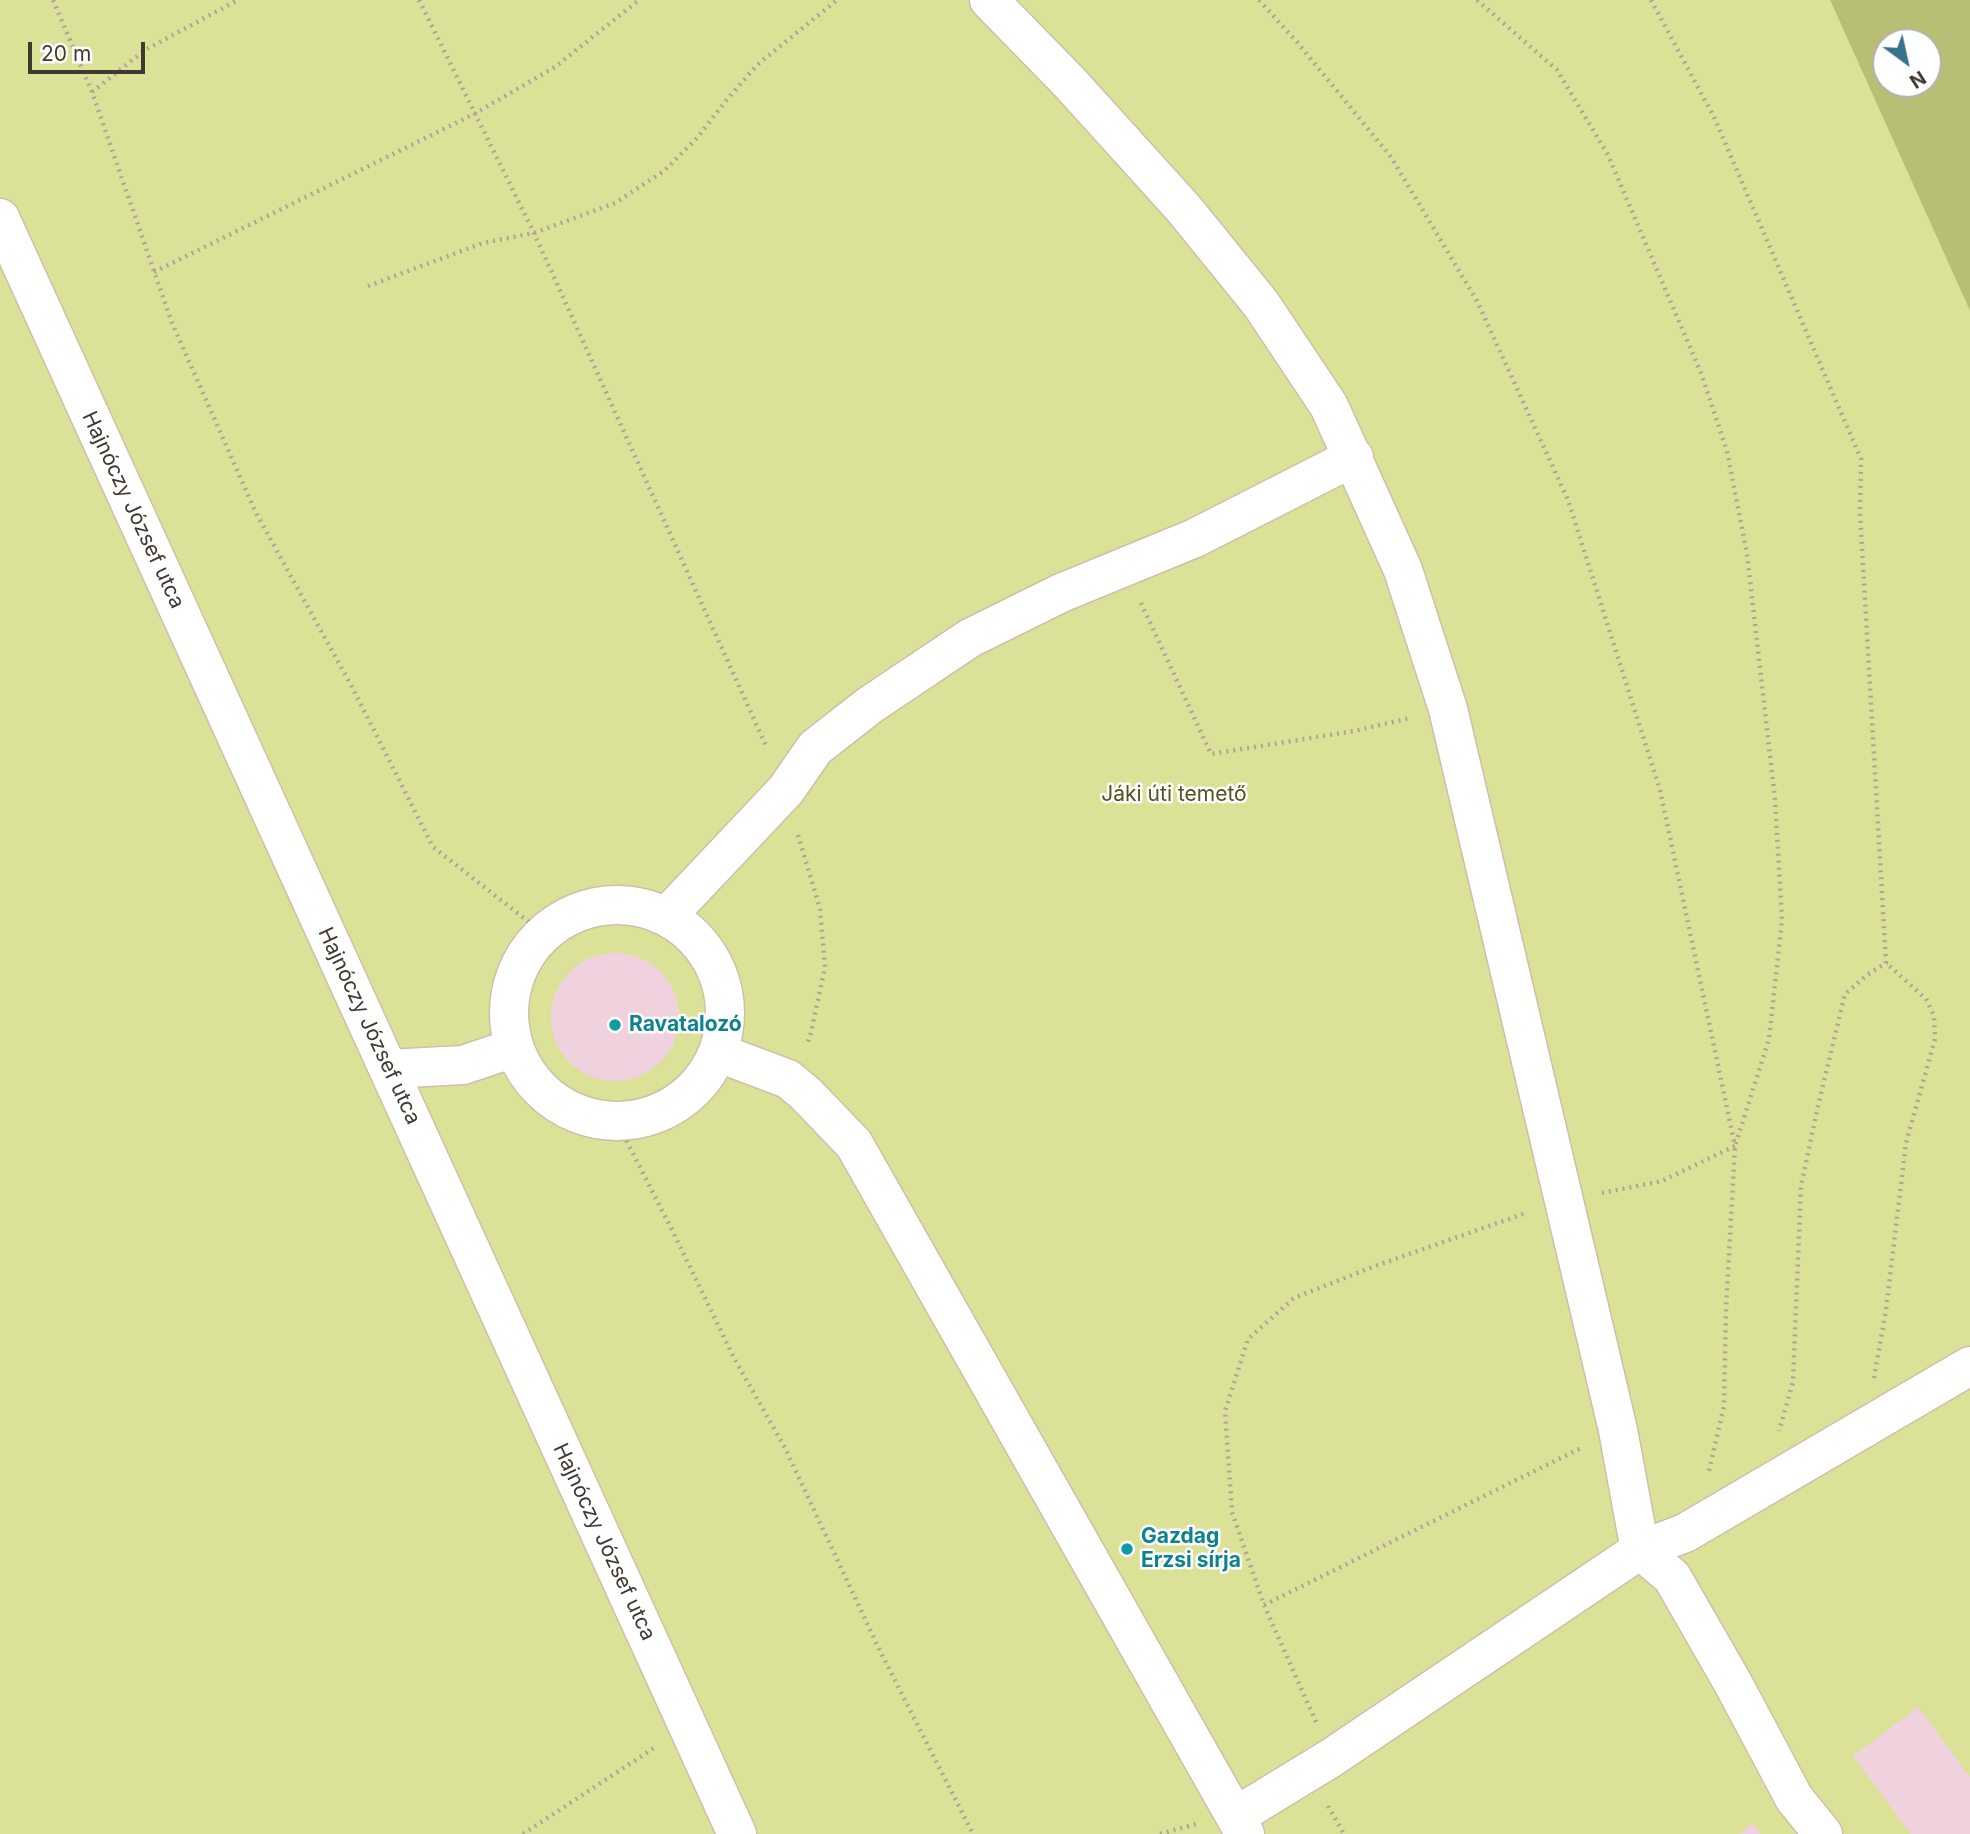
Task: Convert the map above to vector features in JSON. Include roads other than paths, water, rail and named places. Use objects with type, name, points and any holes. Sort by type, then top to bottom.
[{"type":"street","points":[[989,0],[1070,83],[1184,209],[1261,304],[1329,406],[1354,457],[1403,570],[1448,709],[1618,1430],[1640,1550],[1672,1577],[1794,1798],[1823,1834]]},
{"type":"street","name":"Hajnóczy József utca","points":[[0,218],[737,1834]]},
{"type":"street","points":[[667,916],[786,790],[815,748],[870,705],[959,645],[1061,593],[1195,538],[1354,457]]},
{"type":"street","points":[[602,905],[636,906],[667,916],[699,940],[719,974],[726,1014],[719,1053],[695,1089],[659,1114],[617,1122],[583,1116],[554,1101],[530,1078],[514,1048],[509,1017],[512,987],[524,958],[543,933],[570,915],[602,905]]},
{"type":"street","points":[[388,1069],[464,1065],[514,1048]]},
{"type":"street","points":[[719,1053],[788,1079],[854,1144],[1240,1825],[1331,1758],[1640,1550],[1685,1533],[1970,1366]]},
{"type":"place","name":"Ravatalozó","points":[[615,1025]]},
{"type":"place","name":"Gazdag Erzsi sírja","points":[[1127,1549]]},
{"type":"park label","name":"Jáki úti temető","points":[[1174,795]]}]
